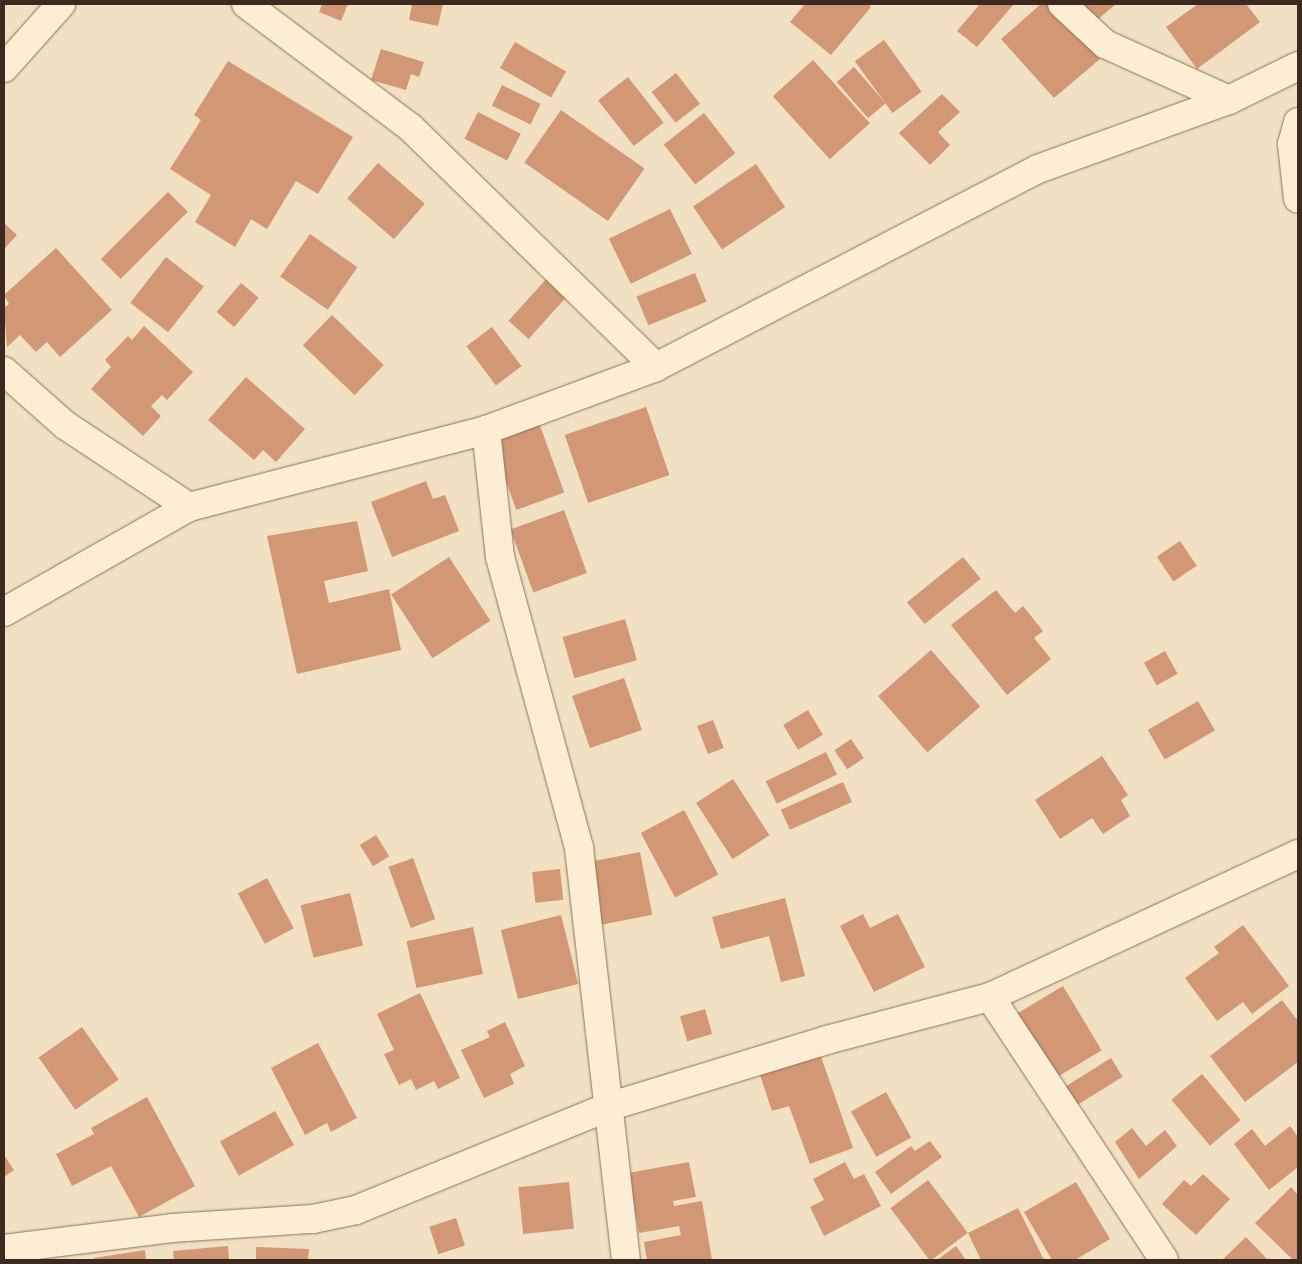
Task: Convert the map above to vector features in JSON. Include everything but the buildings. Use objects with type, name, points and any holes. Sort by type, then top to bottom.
[{"type":"street","points":[[4,68],[61,4]]},
{"type":"street","points":[[246,4],[411,128],[656,367]]},
{"type":"street","points":[[1062,4],[1105,44],[1229,100]]},
{"type":"street","points":[[4,612],[189,507],[486,430],[656,367],[1038,169],[1229,100],[1298,66]]},
{"type":"street","points":[[1298,122],[1292,144],[1298,199]]},
{"type":"street","points":[[4,371],[65,426],[189,507]]},
{"type":"street","points":[[486,430],[500,557],[579,848],[610,1106],[626,1260]]},
{"type":"street","points":[[4,1249],[172,1228],[313,1219],[356,1210],[610,1106],[827,1040],[990,997],[1298,854]]},
{"type":"street","points":[[990,997],[1164,1260]]}]
